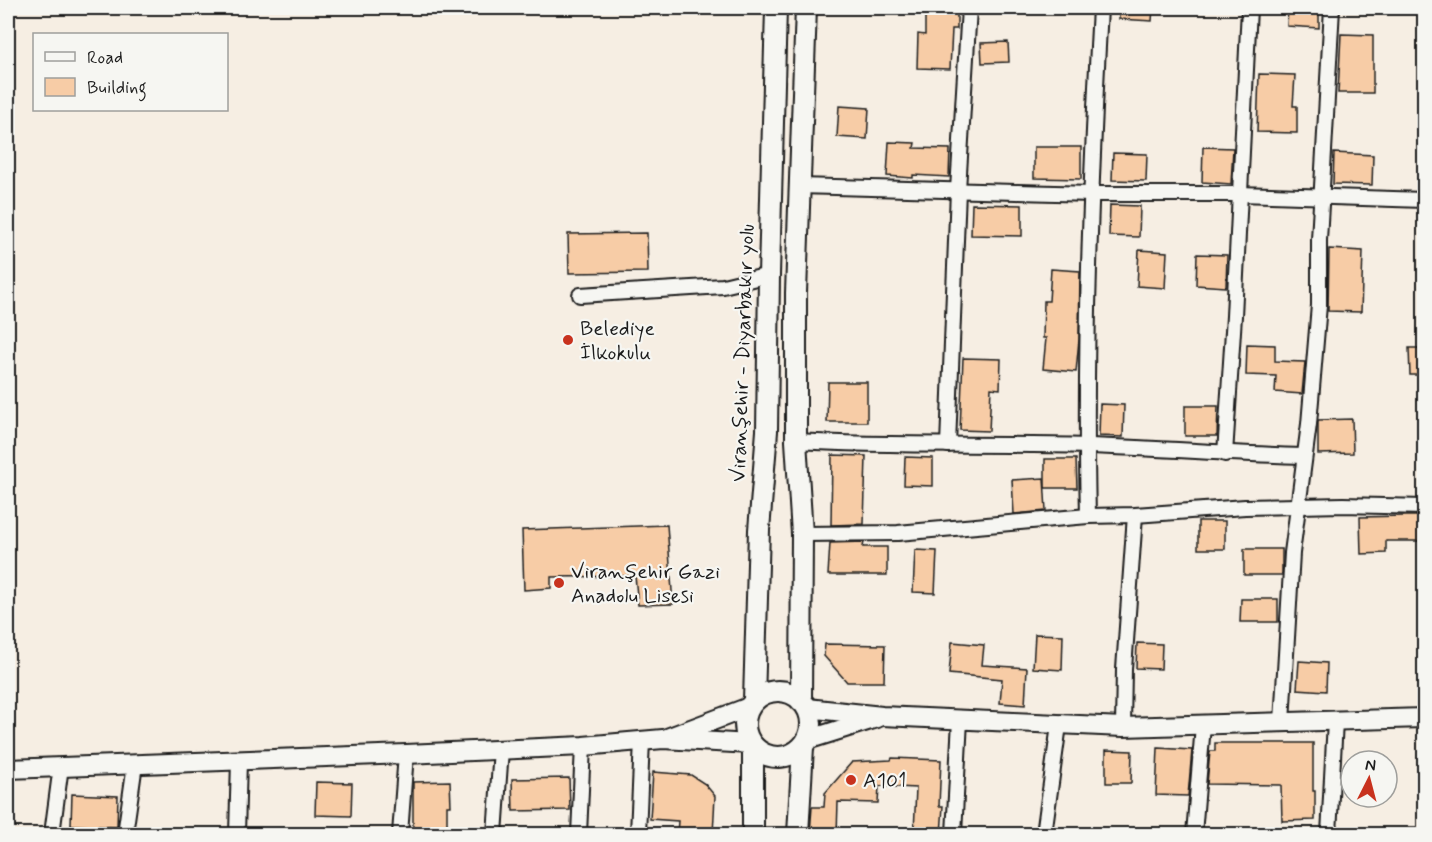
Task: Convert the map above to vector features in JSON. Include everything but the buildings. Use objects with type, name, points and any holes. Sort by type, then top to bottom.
[{"type":"main road","name":"Viranşehir - Diyarbakır yolu","points":[[752,704],[759,530],[767,431],[776,8]]},
{"type":"main road","points":[[798,834],[805,743],[811,724],[804,704],[802,534],[796,441],[796,293],[806,8]]},
{"type":"main road","points":[[753,834],[752,745],[744,726],[752,704],[772,691],[793,694],[804,704]]},
{"type":"main road","points":[[752,745],[768,756],[778,758],[795,753],[805,743]]},
{"type":"street","points":[[948,446],[958,190],[969,8]]},
{"type":"street","points":[[1088,516],[1086,446],[1092,194],[1100,8]]},
{"type":"street","points":[[1225,454],[1250,8]]},
{"type":"street","points":[[1282,722],[1292,553],[1309,424],[1318,305],[1321,196],[1332,8]]},
{"type":"street","points":[[799,186],[1092,194],[1239,194],[1425,200]]},
{"type":"street","points":[[580,295],[723,286],[769,274]]},
{"type":"street","points":[[796,441],[948,446],[1086,446],[1304,456]]},
{"type":"street","points":[[802,534],[897,534],[1088,516],[1245,507],[1298,505],[1425,507]]},
{"type":"street","points":[[1123,727],[1124,669],[1136,515]]},
{"type":"street","points":[[663,740],[752,704]]},
{"type":"street","points":[[804,704],[882,716],[1123,727],[1425,718]]},
{"type":"street","points":[[805,743],[882,716]]},
{"type":"street","points":[[954,834],[960,720]]},
{"type":"street","points":[[1329,834],[1335,721]]},
{"type":"street","points":[[1194,834],[1203,724]]},
{"type":"street","points":[[1044,834],[1059,725]]},
{"type":"street","points":[[638,834],[642,740]]},
{"type":"street","points":[[8,769],[583,746],[642,740],[752,745]]},
{"type":"street","points":[[579,834],[583,746]]},
{"type":"street","points":[[495,834],[501,749]]},
{"type":"street","points":[[400,834],[406,754]]},
{"type":"street","points":[[237,834],[239,760]]},
{"type":"street","points":[[125,834],[135,764]]},
{"type":"street","points":[[52,834],[61,766]]},
{"type":"place","name":"Belediye İlkokulu","points":[[568,340]]},
{"type":"place","name":"Viranşehir Gazi Anadolu Lisesi","points":[[559,583]]},
{"type":"place","name":"A101","points":[[851,780]]}]
